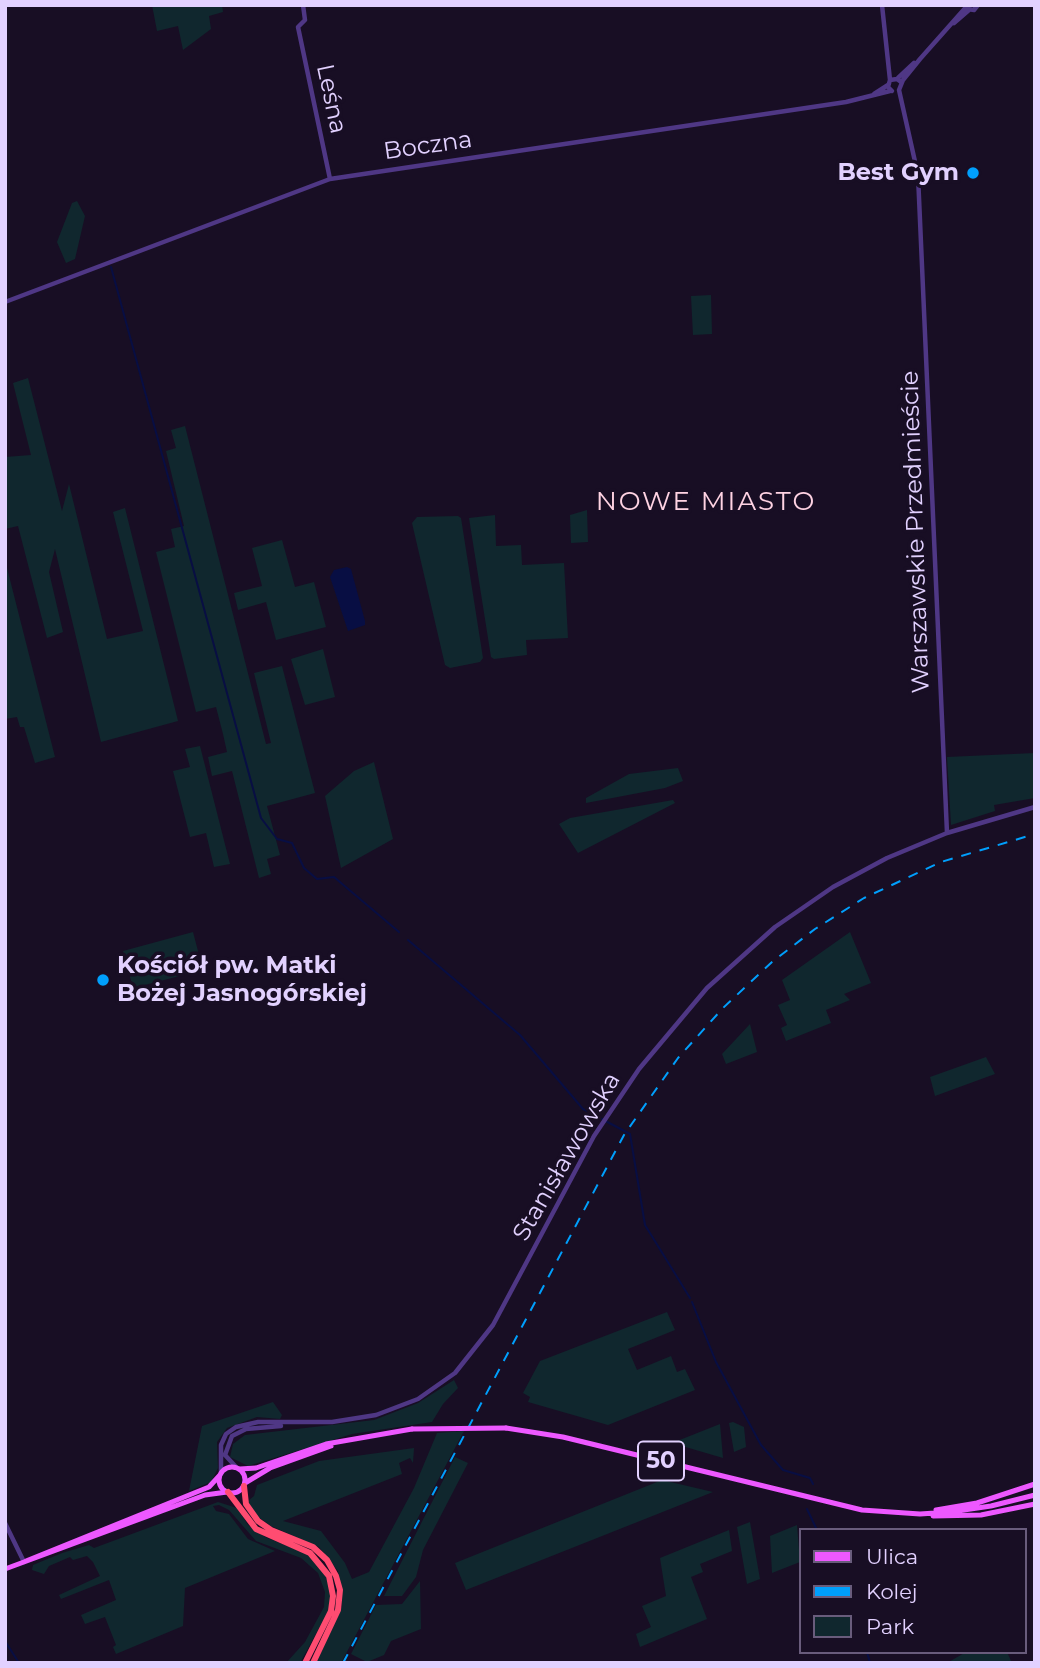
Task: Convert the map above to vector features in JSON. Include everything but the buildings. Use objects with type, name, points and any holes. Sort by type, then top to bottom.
[{"type":"highway","points":[[245,1484],[246,1504],[258,1521],[271,1530],[313,1547],[325,1557],[336,1576],[340,1590],[338,1611],[313,1663]]},
{"type":"highway","points":[[228,1492],[256,1529],[310,1553],[327,1572],[332,1590],[331,1611],[305,1663]]},
{"type":"main road","name":"50","points":[[5,1570],[209,1487],[229,1467],[256,1468],[326,1444],[412,1429],[506,1428],[573,1439],[843,1506],[920,1514],[979,1508],[1035,1495]]},
{"type":"main road","name":"50","points":[[24,1562],[205,1495],[237,1492],[245,1484],[283,1462],[360,1437]]},
{"type":"main road","points":[[238,1468],[245,1484]]},
{"type":"main road","points":[[221,1475],[220,1485],[228,1492]]},
{"type":"main road","points":[[920,1514],[977,1503],[1035,1484]]},
{"type":"main road","points":[[920,1514],[968,1516],[1035,1504]]},
{"type":"street","name":"Leśna","points":[[303,5],[305,20],[298,27],[330,179]]},
{"type":"street","name":"Warszawskie Przedmieście","points":[[882,5],[889,69],[917,168],[947,833]]},
{"type":"street","points":[[894,85],[967,7],[978,5]]},
{"type":"street","name":"Boczna","points":[[5,302],[330,179],[823,106],[874,94],[894,85]]},
{"type":"street","name":"Stanisławowska","points":[[292,1424],[369,1417],[393,1410],[426,1394],[468,1359],[493,1325],[604,1119],[639,1069],[723,972],[785,920],[871,866],[947,833],[1035,807]]},
{"type":"street","points":[[221,1475],[221,1445],[230,1431],[252,1423],[292,1424]]},
{"type":"street","points":[[238,1468],[225,1455],[227,1443],[234,1434],[249,1428],[292,1424]]},
{"type":"street","points":[[5,1523],[24,1562]]},
{"type":"green space","points":[[152,5],[222,5],[223,12],[209,16],[211,29],[183,50],[178,26],[157,31]]},
{"type":"green space","points":[[77,201],[85,216],[75,259],[66,263],[57,242],[72,203]]},
{"type":"green space","points":[[711,295],[712,334],[693,335],[691,296]]},
{"type":"green space","points":[[28,378],[62,511],[69,484],[107,639],[143,631],[113,512],[125,508],[178,721],[101,742],[55,549],[49,572],[63,632],[47,638],[18,526],[5,529],[5,457],[31,455],[13,383]]},
{"type":"green space","points":[[185,426],[266,744],[271,743],[254,673],[282,666],[315,793],[267,806],[280,855],[267,859],[271,874],[259,878],[232,771],[212,776],[208,757],[227,752],[223,734],[216,707],[196,712],[156,552],[175,547],[171,529],[184,526],[166,451],[176,448],[171,430]]},
{"type":"green space","points":[[587,510],[588,542],[571,543],[570,515]]},
{"type":"green space","points":[[495,515],[496,546],[521,545],[522,565],[564,563],[568,638],[526,640],[527,655],[494,659],[491,657],[469,518]]},
{"type":"green space","points":[[417,517],[461,518],[483,658],[480,662],[450,668],[445,665],[412,523]]},
{"type":"green space","points":[[282,540],[295,587],[314,582],[326,627],[276,640],[266,602],[238,610],[234,593],[262,586],[252,548]]},
{"type":"green space","points":[[5,560],[55,757],[35,763],[24,727],[20,727],[17,717],[5,719]]},
{"type":"green space","points":[[323,649],[335,697],[305,705],[291,659]]},
{"type":"green space","points":[[200,746],[230,864],[214,867],[206,833],[190,837],[173,771],[190,767],[185,749]]},
{"type":"green space","points":[[1035,753],[1035,798],[994,805],[995,811],[951,825],[947,757]]},
{"type":"green space","points":[[374,762],[393,839],[341,868],[325,796],[354,771]]},
{"type":"green space","points":[[678,768],[683,781],[665,788],[586,803],[586,798],[629,774]]},
{"type":"green space","points":[[673,800],[675,803],[578,853],[559,824],[570,818]]},
{"type":"green space","points":[[193,932],[203,970],[133,988],[123,951]]},
{"type":"green space","points":[[850,932],[871,983],[844,994],[850,1000],[826,1010],[831,1023],[786,1041],[781,1028],[787,1025],[778,1005],[790,1000],[782,980]]},
{"type":"green space","points":[[750,1024],[757,1052],[726,1064],[722,1054]]},
{"type":"green space","points":[[986,1057],[995,1074],[935,1096],[930,1077]]},
{"type":"green space","points":[[667,1312],[675,1330],[628,1349],[637,1370],[671,1356],[677,1372],[685,1369],[695,1390],[608,1425],[528,1402],[530,1397],[523,1393],[540,1361]]},
{"type":"green space","points":[[454,1380],[458,1388],[443,1404],[432,1422],[352,1434],[248,1466],[230,1457],[233,1444],[245,1435],[374,1420],[418,1403]]},
{"type":"green space","points":[[273,1402],[282,1415],[280,1419],[257,1417],[227,1428],[217,1442],[218,1468],[211,1482],[189,1491],[202,1426]]},
{"type":"green space","points":[[729,1423],[744,1427],[746,1447],[734,1452]]},
{"type":"green space","points":[[720,1424],[723,1458],[672,1443]]},
{"type":"green space","points":[[464,1431],[341,1663],[316,1663],[342,1606],[338,1571],[319,1547],[271,1526],[254,1514],[248,1501],[254,1496],[257,1485],[319,1461],[414,1448],[413,1463],[410,1458],[399,1463],[402,1474],[283,1521],[321,1531],[345,1563],[352,1579],[369,1572],[414,1488],[437,1433]]},
{"type":"green space","points":[[455,1457],[468,1463],[423,1550],[416,1577],[402,1596],[384,1596]]},
{"type":"green space","points":[[662,1480],[713,1492],[466,1590],[455,1563]]},
{"type":"green space","points":[[218,1502],[237,1508],[248,1525],[265,1537],[310,1555],[326,1576],[331,1593],[329,1610],[300,1663],[286,1663],[305,1642],[324,1607],[325,1592],[318,1573],[301,1558],[256,1541],[229,1510],[219,1505],[213,1506],[216,1511],[229,1514],[248,1539],[275,1551],[185,1588],[183,1626],[116,1654],[113,1647],[116,1645],[105,1617],[85,1624],[81,1615],[116,1600],[109,1580],[61,1599],[59,1595],[100,1576],[87,1556],[73,1560],[70,1557],[49,1566],[44,1574],[32,1570],[33,1565],[62,1553],[89,1545],[94,1548]]},
{"type":"green space","points":[[750,1522],[760,1579],[747,1584],[737,1527]]},
{"type":"green space","points":[[797,1525],[799,1562],[772,1573],[770,1536]]},
{"type":"green space","points":[[729,1530],[732,1551],[700,1564],[703,1572],[691,1577],[707,1619],[640,1647],[636,1634],[651,1627],[642,1606],[666,1596],[660,1558]]},
{"type":"green space","points":[[420,1581],[421,1629],[391,1641],[384,1655],[367,1662],[351,1654],[376,1605],[402,1604]]},
{"type":"green space","points":[[963,1654],[1008,1654],[1012,1663],[947,1663]]},
{"type":"shaded area","points":[[347,567],[351,569],[365,621],[365,625],[348,631],[330,577],[334,570]]},
{"type":"waterway","points":[[111,267],[261,818],[277,839],[292,843],[304,868],[317,879],[334,877],[399,932]]},
{"type":"waterway","points":[[408,940],[520,1035],[583,1109],[630,1134],[645,1225],[690,1298]]},
{"type":"waterway","points":[[692,1302],[716,1362],[761,1445],[783,1470],[810,1478],[813,1484]]},
{"type":"waterway","points":[[807,1509],[816,1528]]},
{"type":"waterway","points":[[5,1641],[19,1663]]},
{"type":"waterway","points":[[868,1654],[870,1663]]},
{"type":"railway","points":[[343,1663],[624,1135],[678,1058],[723,1008],[772,962],[815,929],[864,898],[941,862],[1035,834]]},
{"type":"place","name":"Best Gym","points":[[973,173]]},
{"type":"place","name":"Kościół pw. Matki Bożej Jasnogórskiej","points":[[103,980]]},
{"type":"district","name":"NOWE MIASTO","points":[[706,502]]}]
